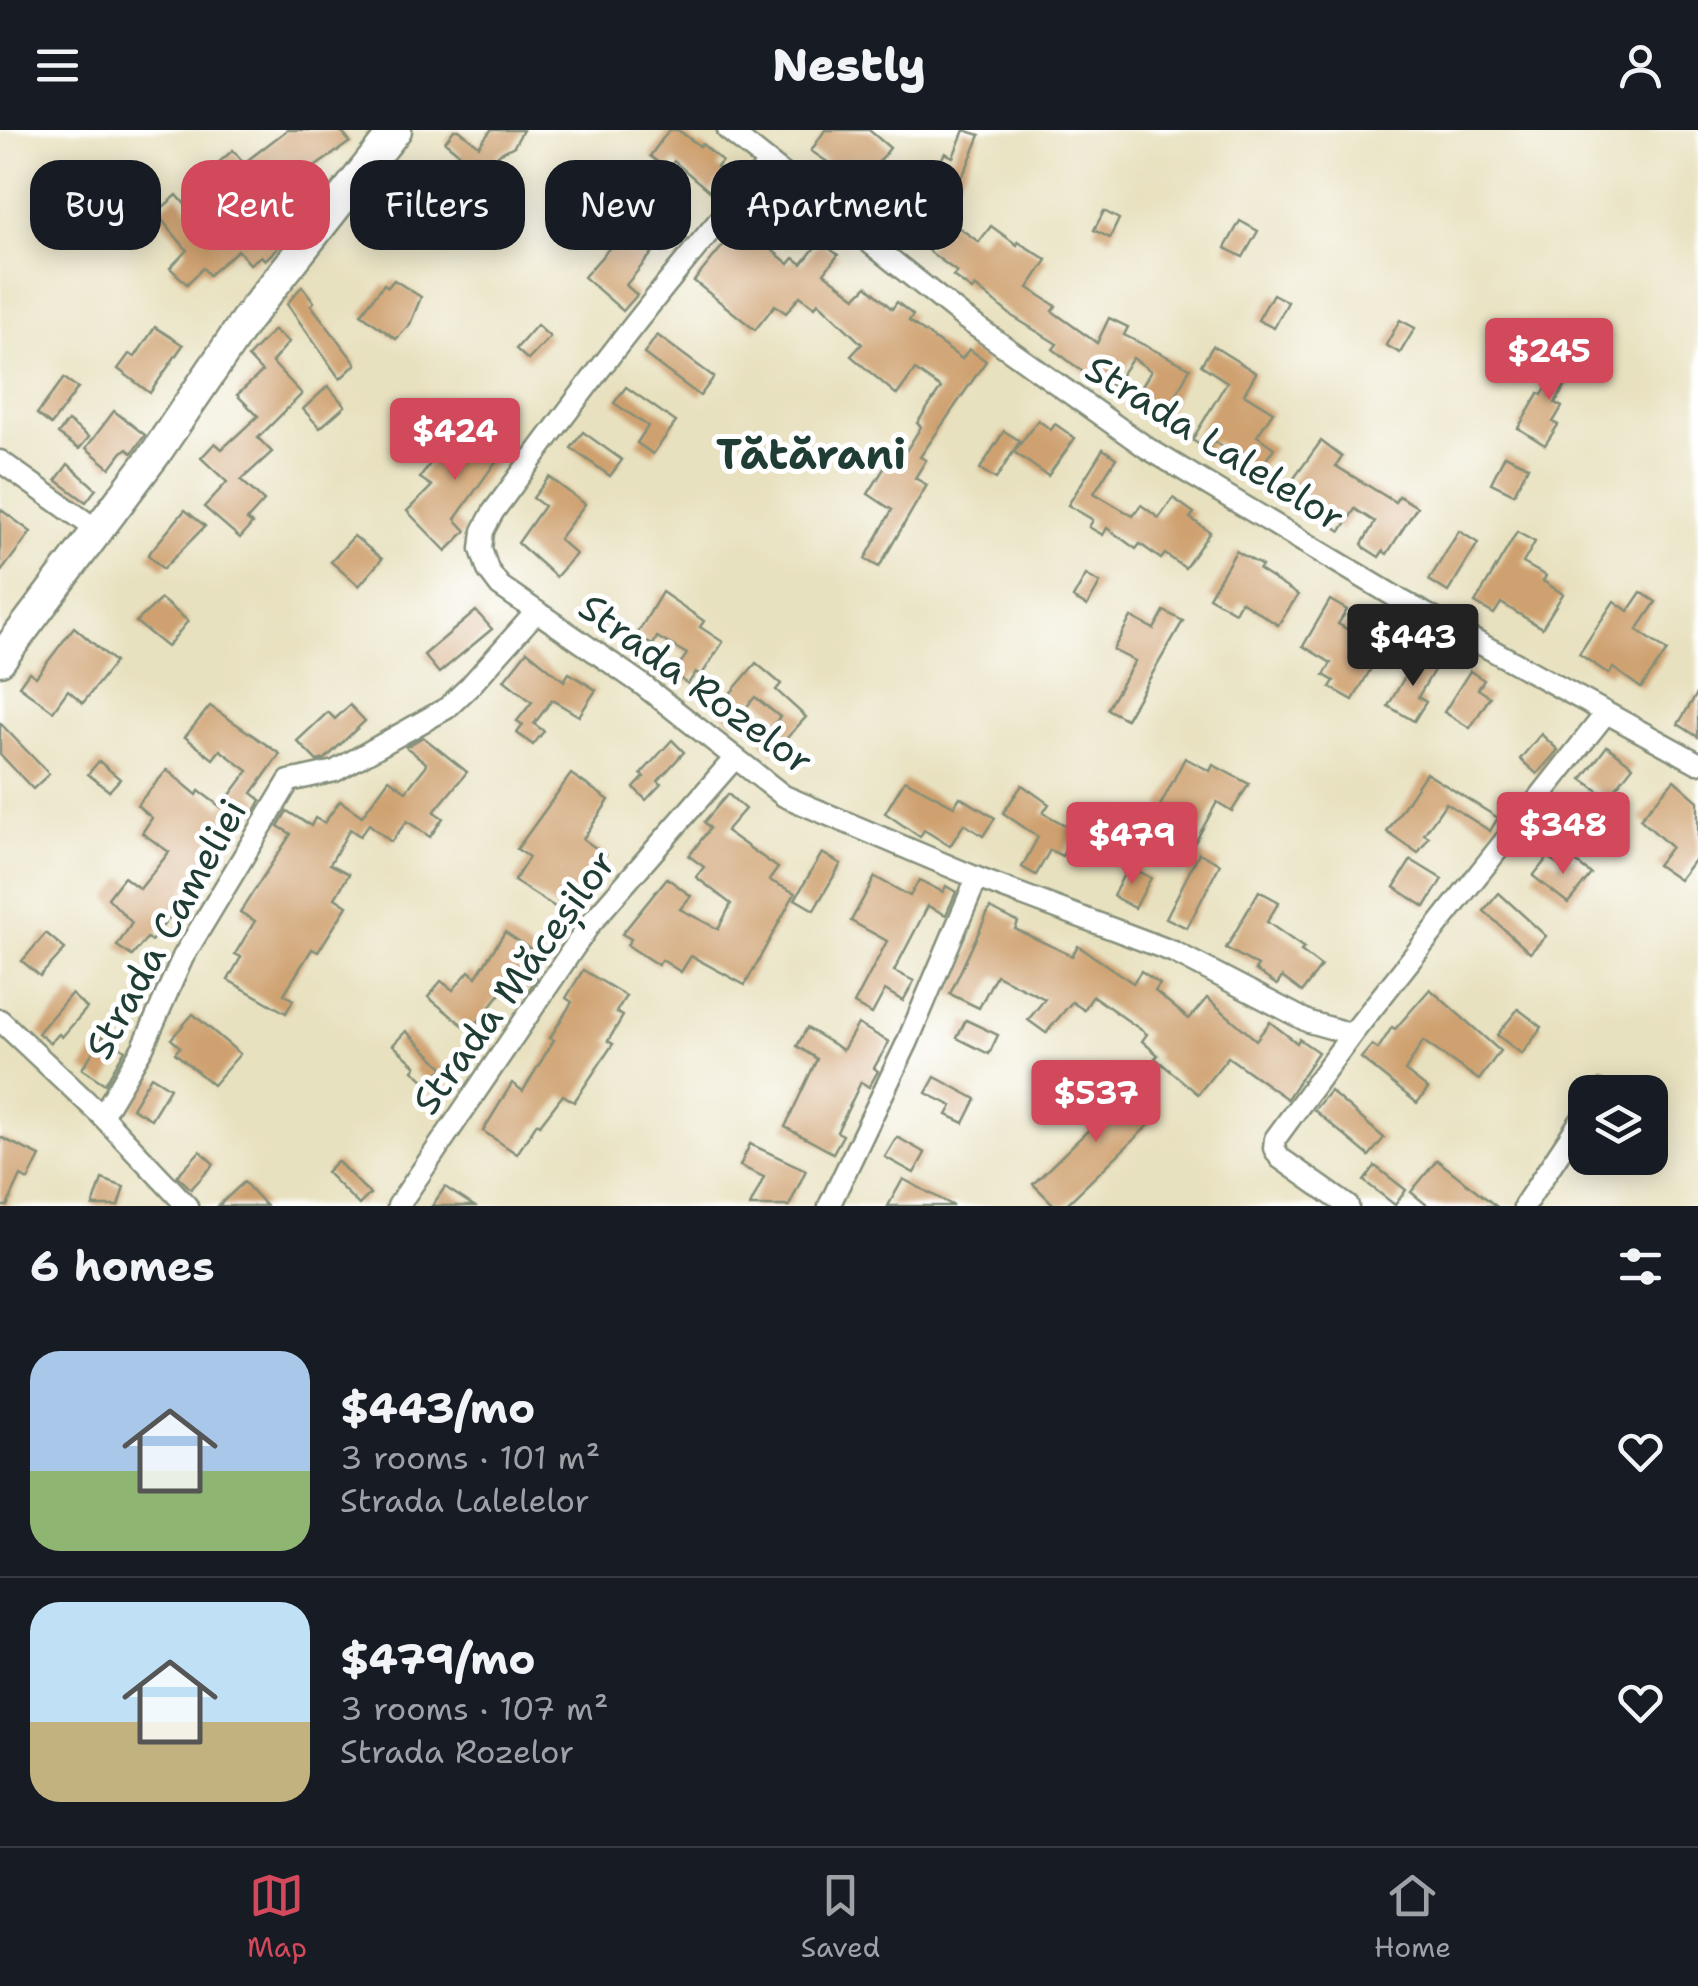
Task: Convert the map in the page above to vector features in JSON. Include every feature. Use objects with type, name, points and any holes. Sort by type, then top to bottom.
[{"type":"main road","points":[[0,660],[156,454],[246,320],[396,130]]},
{"type":"street","name":"Strada Lalelelor","points":[[728,130],[763,160]]},
{"type":"street","name":"Strada Rozelor","points":[[711,227],[615,345],[493,512],[483,531],[481,549],[488,570],[500,586],[640,684],[784,796],[977,878],[1174,952],[1309,1022],[1352,1034]]},
{"type":"street","name":"Strada Lalelelor","points":[[878,250],[963,317],[1147,448],[1404,602],[1698,763]]},
{"type":"street","points":[[0,462],[97,530]]},
{"type":"street","name":"Strada Cameliei","points":[[102,1116],[143,1048],[183,957],[290,781],[335,770],[446,708],[535,613]]},
{"type":"street","points":[[1348,1206],[1280,1158],[1274,1148],[1275,1139],[1352,1034],[1606,713]]},
{"type":"street","name":"Strada Măceșilor","points":[[398,1206],[590,924],[734,759]]},
{"type":"street","points":[[829,1206],[907,1043],[977,878]]},
{"type":"street","points":[[0,1020],[102,1116],[186,1206]]},
{"type":"street","points":[[1524,1206],[1568,1140]]},
{"type":"building","points":[[287,130],[340,130],[350,142],[324,160],[248,160]]},
{"type":"building","points":[[454,130],[479,146],[491,130],[523,130],[514,146],[494,160],[457,160],[461,155],[445,142]]},
{"type":"building","points":[[669,130],[678,130],[721,160],[711,160],[710,192],[691,176],[691,160],[655,160],[650,156]]},
{"type":"building","points":[[825,130],[869,130],[890,148],[880,160],[824,160],[811,151]]},
{"type":"building","points":[[964,130],[980,135],[963,174],[963,160],[941,160],[945,153],[953,157]]},
{"type":"building","points":[[233,150],[241,160],[222,160]]},
{"type":"building","points":[[177,195],[181,200],[181,243],[161,219],[161,209]]},
{"type":"building","points":[[1104,211],[1119,219],[1110,238],[1094,230]]},
{"type":"building","points":[[1240,221],[1258,231],[1243,257],[1225,248]]},
{"type":"building","points":[[991,226],[1047,260],[1028,288],[1056,306],[1052,311],[1097,343],[1109,318],[1128,327],[1124,335],[1190,368],[1162,422],[1131,404],[1151,371],[1133,358],[1113,386],[1083,372],[1053,349],[1057,344],[1012,316],[975,286],[972,290],[953,276],[957,272],[927,250],[963,250],[963,231],[979,242]]},
{"type":"building","points":[[187,250],[238,250],[209,275],[203,268],[187,284],[170,268]]},
{"type":"building","points":[[238,250],[276,250],[265,260],[261,256],[250,264]]},
{"type":"building","points":[[608,250],[653,252],[626,285],[637,295],[623,311],[584,277]]},
{"type":"building","points":[[719,250],[772,250],[789,264],[794,258],[802,264],[813,250],[832,250],[838,255],[824,273],[856,297],[867,286],[892,309],[897,302],[913,315],[909,321],[962,359],[969,349],[986,361],[920,457],[926,460],[915,478],[927,485],[879,567],[865,559],[892,510],[868,494],[893,454],[901,459],[921,427],[917,423],[941,388],[915,370],[897,395],[851,356],[862,344],[818,302],[815,307],[800,296],[786,313],[775,305],[755,330],[694,281]]},
{"type":"building","points":[[394,280],[421,297],[410,324],[396,339],[361,314],[384,284],[388,287]]},
{"type":"building","points":[[302,286],[314,302],[311,305],[356,364],[340,379],[287,304]]},
{"type":"building","points":[[1273,294],[1288,302],[1274,328],[1258,320]]},
{"type":"building","points":[[1400,320],[1415,328],[1400,353],[1386,345]]},
{"type":"building","points":[[537,325],[550,337],[528,360],[516,349]]},
{"type":"building","points":[[155,327],[183,345],[150,393],[118,369],[129,354],[135,357]]},
{"type":"building","points":[[274,330],[289,342],[272,362],[302,394],[258,438],[272,452],[241,480],[264,501],[247,520],[252,524],[240,538],[204,507],[227,482],[201,458],[215,443],[222,449],[258,416],[237,395],[262,372],[248,357]]},
{"type":"building","points":[[657,335],[714,377],[700,396],[644,354]]},
{"type":"building","points":[[1213,346],[1256,373],[1244,394],[1273,412],[1257,436],[1274,448],[1251,482],[1234,471],[1242,459],[1214,441],[1209,450],[1192,440],[1227,382],[1201,365]]},
{"type":"building","points":[[1567,351],[1581,358],[1555,403],[1562,407],[1553,422],[1558,425],[1545,445],[1518,428]]},
{"type":"building","points":[[64,378],[78,388],[51,425],[37,414]]},
{"type":"building","points":[[328,386],[345,406],[320,428],[303,409]]},
{"type":"building","points":[[626,387],[676,422],[653,454],[637,443],[648,426],[614,403]]},
{"type":"building","points":[[114,411],[145,435],[132,453],[127,449],[122,452],[110,468],[86,448]]},
{"type":"building","points":[[472,420],[507,446],[455,519],[466,531],[446,551],[407,511],[432,486],[420,478],[441,448],[447,453]]},
{"type":"building","points":[[1038,420],[1051,430],[1055,424],[1075,438],[1048,476],[1014,452]]},
{"type":"building","points":[[68,421],[89,437],[79,449],[58,434]]},
{"type":"building","points":[[1004,431],[1020,441],[996,479],[980,469]]},
{"type":"building","points":[[583,432],[622,460],[610,476],[571,448]]},
{"type":"building","points":[[1321,441],[1342,457],[1336,466],[1395,502],[1399,496],[1417,507],[1387,554],[1383,551],[1379,557],[1362,544],[1375,522],[1355,509],[1341,531],[1284,492]]},
{"type":"building","points":[[1103,449],[1116,458],[1094,493],[1133,516],[1141,505],[1159,518],[1173,498],[1194,513],[1190,518],[1210,532],[1185,568],[1165,554],[1161,559],[1140,544],[1136,549],[1107,528],[1103,535],[1089,527],[1093,520],[1068,505]]},
{"type":"building","points":[[1505,455],[1528,466],[1514,494],[1491,483]]},
{"type":"building","points":[[68,464],[96,489],[86,502],[56,480]]},
{"type":"building","points":[[549,477],[585,504],[559,539],[576,554],[556,577],[518,543],[544,506],[533,498]]},
{"type":"building","points":[[0,509],[31,532],[0,573]]},
{"type":"building","points":[[185,510],[205,526],[163,569],[148,555]]},
{"type":"building","points":[[1459,531],[1478,543],[1448,592],[1429,580]]},
{"type":"building","points":[[1517,532],[1535,542],[1523,563],[1546,576],[1543,581],[1563,594],[1542,628],[1501,603],[1494,614],[1475,603]]},
{"type":"building","points":[[354,536],[382,559],[359,586],[331,562]]},
{"type":"building","points":[[1236,551],[1298,595],[1278,625],[1241,601],[1235,612],[1209,597]]},
{"type":"building","points":[[1086,575],[1100,583],[1087,606],[1073,598]]},
{"type":"building","points":[[662,592],[704,621],[700,627],[723,642],[701,676],[696,672],[688,684],[673,674],[687,654],[657,637],[653,645],[636,636]]},
{"type":"building","points":[[1641,592],[1656,602],[1637,630],[1667,651],[1641,688],[1613,668],[1609,674],[1579,654],[1614,601],[1628,611]]},
{"type":"building","points":[[161,599],[188,621],[167,647],[136,622]]},
{"type":"building","points":[[1330,600],[1347,610],[1338,624],[1382,649],[1353,700],[1330,687],[1334,681],[1324,675],[1331,663],[1303,646]]},
{"type":"building","points":[[476,611],[492,629],[439,673],[424,655]]},
{"type":"building","points":[[1164,611],[1183,621],[1126,719],[1107,709],[1135,661],[1113,650],[1131,617],[1154,629]]},
{"type":"building","points":[[74,627],[115,662],[83,703],[68,690],[53,711],[19,686],[29,672],[36,677]]},
{"type":"building","points":[[527,651],[564,681],[569,673],[596,690],[579,716],[552,700],[534,724],[544,731],[533,745],[517,733],[523,725],[517,721],[532,702],[504,680]]},
{"type":"building","points":[[1418,654],[1437,665],[1418,697],[1426,702],[1414,721],[1388,706]]},
{"type":"building","points":[[756,663],[781,684],[776,690],[806,717],[774,752],[760,740],[780,717],[755,697],[733,723],[717,709]]},
{"type":"building","points":[[1470,671],[1484,680],[1478,689],[1490,697],[1470,728],[1444,712]]},
{"type":"building","points":[[1698,692],[1698,737],[1678,724]]},
{"type":"building","points":[[350,705],[365,721],[325,759],[317,761],[297,741],[328,712],[335,719]]},
{"type":"building","points":[[210,706],[280,754],[252,793],[261,800],[255,811],[252,815],[244,809],[184,890],[195,899],[183,913],[177,908],[151,941],[147,938],[132,956],[117,946],[132,923],[108,898],[124,877],[140,889],[169,852],[142,833],[152,818],[137,805],[167,770],[197,795],[199,791],[221,807],[248,771],[220,750],[213,759],[185,737]]},
{"type":"building","points":[[0,723],[49,774],[33,789],[0,754]]},
{"type":"building","points":[[1541,734],[1558,750],[1537,774],[1520,759]]},
{"type":"building","points":[[423,737],[467,772],[434,812],[443,818],[430,837],[407,821],[391,842],[369,824],[360,836],[350,829],[330,864],[349,874],[335,898],[347,906],[318,952],[312,949],[284,994],[293,1000],[286,1013],[228,980],[241,957],[235,954],[255,921],[240,912],[291,834],[278,826],[287,811],[311,826],[315,818],[324,823],[340,801],[362,816],[389,779],[406,791],[425,767],[426,763],[406,747]]},
{"type":"building","points":[[672,740],[684,752],[646,800],[634,788],[644,777],[641,774]]},
{"type":"building","points":[[1607,746],[1633,766],[1608,798],[1582,779]]},
{"type":"building","points":[[1185,758],[1210,771],[1213,765],[1249,784],[1232,811],[1217,802],[1192,848],[1174,839],[1185,819],[1160,806]]},
{"type":"building","points":[[99,761],[120,779],[109,791],[88,774]]},
{"type":"building","points":[[1426,773],[1498,818],[1490,831],[1446,803],[1424,834],[1429,837],[1418,853],[1387,832]]},
{"type":"building","points":[[571,774],[609,800],[583,839],[606,855],[596,869],[592,865],[563,912],[514,881],[529,857],[517,849]]},
{"type":"building","points":[[905,780],[954,806],[960,797],[995,818],[983,836],[964,824],[950,846],[924,830],[920,837],[885,813]]},
{"type":"building","points":[[1674,780],[1698,801],[1698,855],[1679,880],[1657,865],[1671,847],[1640,819]]},
{"type":"building","points":[[1022,785],[1049,804],[1043,813],[1076,831],[1062,856],[1050,850],[1036,875],[1022,867],[1038,837],[1003,813]]},
{"type":"building","points":[[728,794],[745,809],[726,831],[778,868],[769,880],[795,893],[745,985],[691,956],[681,972],[662,960],[658,965],[627,945],[631,939],[622,934],[667,878],[691,896],[680,909],[718,929],[731,904],[696,877],[704,867],[689,856],[710,828],[704,822]]},
{"type":"building","points":[[1591,806],[1624,830],[1610,849],[1577,825]]},
{"type":"building","points":[[822,853],[841,864],[814,910],[795,899]]},
{"type":"building","points":[[1199,853],[1220,864],[1187,928],[1166,918]]},
{"type":"building","points":[[1565,854],[1591,874],[1568,903],[1533,876],[1548,857],[1557,864]]},
{"type":"building","points":[[1411,860],[1442,879],[1425,907],[1394,887]]},
{"type":"building","points":[[1128,866],[1151,878],[1135,908],[1113,896]]},
{"type":"building","points":[[875,877],[910,896],[919,880],[943,892],[946,886],[956,892],[946,915],[928,906],[894,971],[914,981],[903,1001],[885,990],[872,1014],[854,1004],[887,941],[851,921]]},
{"type":"building","points":[[1259,891],[1279,902],[1267,922],[1304,948],[1301,951],[1321,966],[1302,992],[1282,977],[1277,985],[1255,970],[1258,966],[1226,948]]},
{"type":"building","points":[[1499,893],[1546,936],[1530,953],[1484,911]]},
{"type":"building","points":[[990,908],[1018,922],[1015,929],[1072,956],[1078,946],[1133,983],[1141,971],[1160,984],[1155,991],[1189,1019],[1207,998],[1256,1040],[1270,1022],[1297,1043],[1299,1039],[1318,1052],[1287,1099],[1228,1057],[1198,1094],[1155,1058],[1158,1055],[1142,1041],[1147,1034],[1093,996],[1084,1010],[1072,1002],[1046,1033],[1028,1020],[1045,999],[996,975],[979,1008],[950,994]]},
{"type":"building","points":[[505,932],[543,957],[531,974],[537,978],[528,991],[521,986],[516,993],[506,987],[470,1031],[428,997],[441,981],[453,990],[469,971],[476,977]]},
{"type":"building","points":[[46,933],[65,949],[40,976],[22,961]]},
{"type":"building","points":[[583,970],[626,996],[616,1012],[623,1016],[608,1041],[613,1044],[574,1102],[563,1095],[540,1125],[537,1123],[517,1154],[483,1131],[512,1083],[523,1091],[554,1040],[550,1038],[572,1002],[566,998]]},
{"type":"building","points":[[1430,989],[1500,1051],[1479,1080],[1423,1041],[1405,1071],[1428,1089],[1417,1103],[1361,1058],[1372,1045],[1378,1049],[1392,1027],[1395,1029]]},
{"type":"building","points":[[71,994],[87,1008],[62,1037],[59,1034],[50,1043],[38,1033]]},
{"type":"building","points":[[1518,1009],[1542,1027],[1522,1054],[1497,1035]]},
{"type":"building","points":[[193,1014],[240,1054],[213,1085],[175,1053],[180,1047],[171,1039]]},
{"type":"building","points":[[966,1020],[998,1035],[989,1054],[957,1038]]},
{"type":"building","points":[[858,1024],[889,1042],[874,1068],[878,1071],[869,1087],[861,1082],[837,1132],[843,1135],[833,1153],[785,1127],[817,1059],[797,1046],[807,1028],[843,1050]]},
{"type":"building","points":[[406,1031],[444,1068],[428,1084],[413,1070],[416,1066],[393,1045]]},
{"type":"building","points":[[103,1036],[125,1050],[105,1084],[82,1069]]},
{"type":"building","points":[[151,1076],[170,1088],[151,1119],[132,1108]]},
{"type":"building","points":[[1115,1076],[1155,1119],[1065,1206],[1055,1206],[1033,1184],[1110,1109],[1096,1096]]},
{"type":"building","points":[[935,1077],[976,1099],[964,1123],[947,1115],[952,1106],[926,1093]]},
{"type":"building","points":[[1330,1091],[1384,1138],[1369,1156],[1314,1110]]},
{"type":"building","points":[[0,1137],[40,1156],[28,1180],[21,1176],[7,1206],[0,1206]]},
{"type":"building","points":[[897,1137],[925,1153],[914,1173],[885,1157]]},
{"type":"building","points":[[750,1144],[806,1170],[789,1206],[750,1206],[764,1177],[740,1166]]},
{"type":"building","points":[[200,1151],[214,1164],[191,1189],[177,1176]]},
{"type":"building","points":[[1437,1160],[1496,1206],[1428,1206],[1411,1192]]},
{"type":"building","points":[[337,1161],[370,1194],[359,1205],[326,1172]]},
{"type":"building","points":[[1375,1166],[1406,1190],[1395,1205],[1364,1181]]},
{"type":"building","points":[[102,1179],[124,1187],[118,1206],[93,1206]]},
{"type":"building","points":[[903,1179],[954,1206],[888,1206]]},
{"type":"building","points":[[244,1182],[266,1206],[218,1206]]},
{"type":"building","points":[[445,1187],[474,1206],[432,1206]]},
{"type":"district","name":"Tătărani","points":[[811,454]]}]
